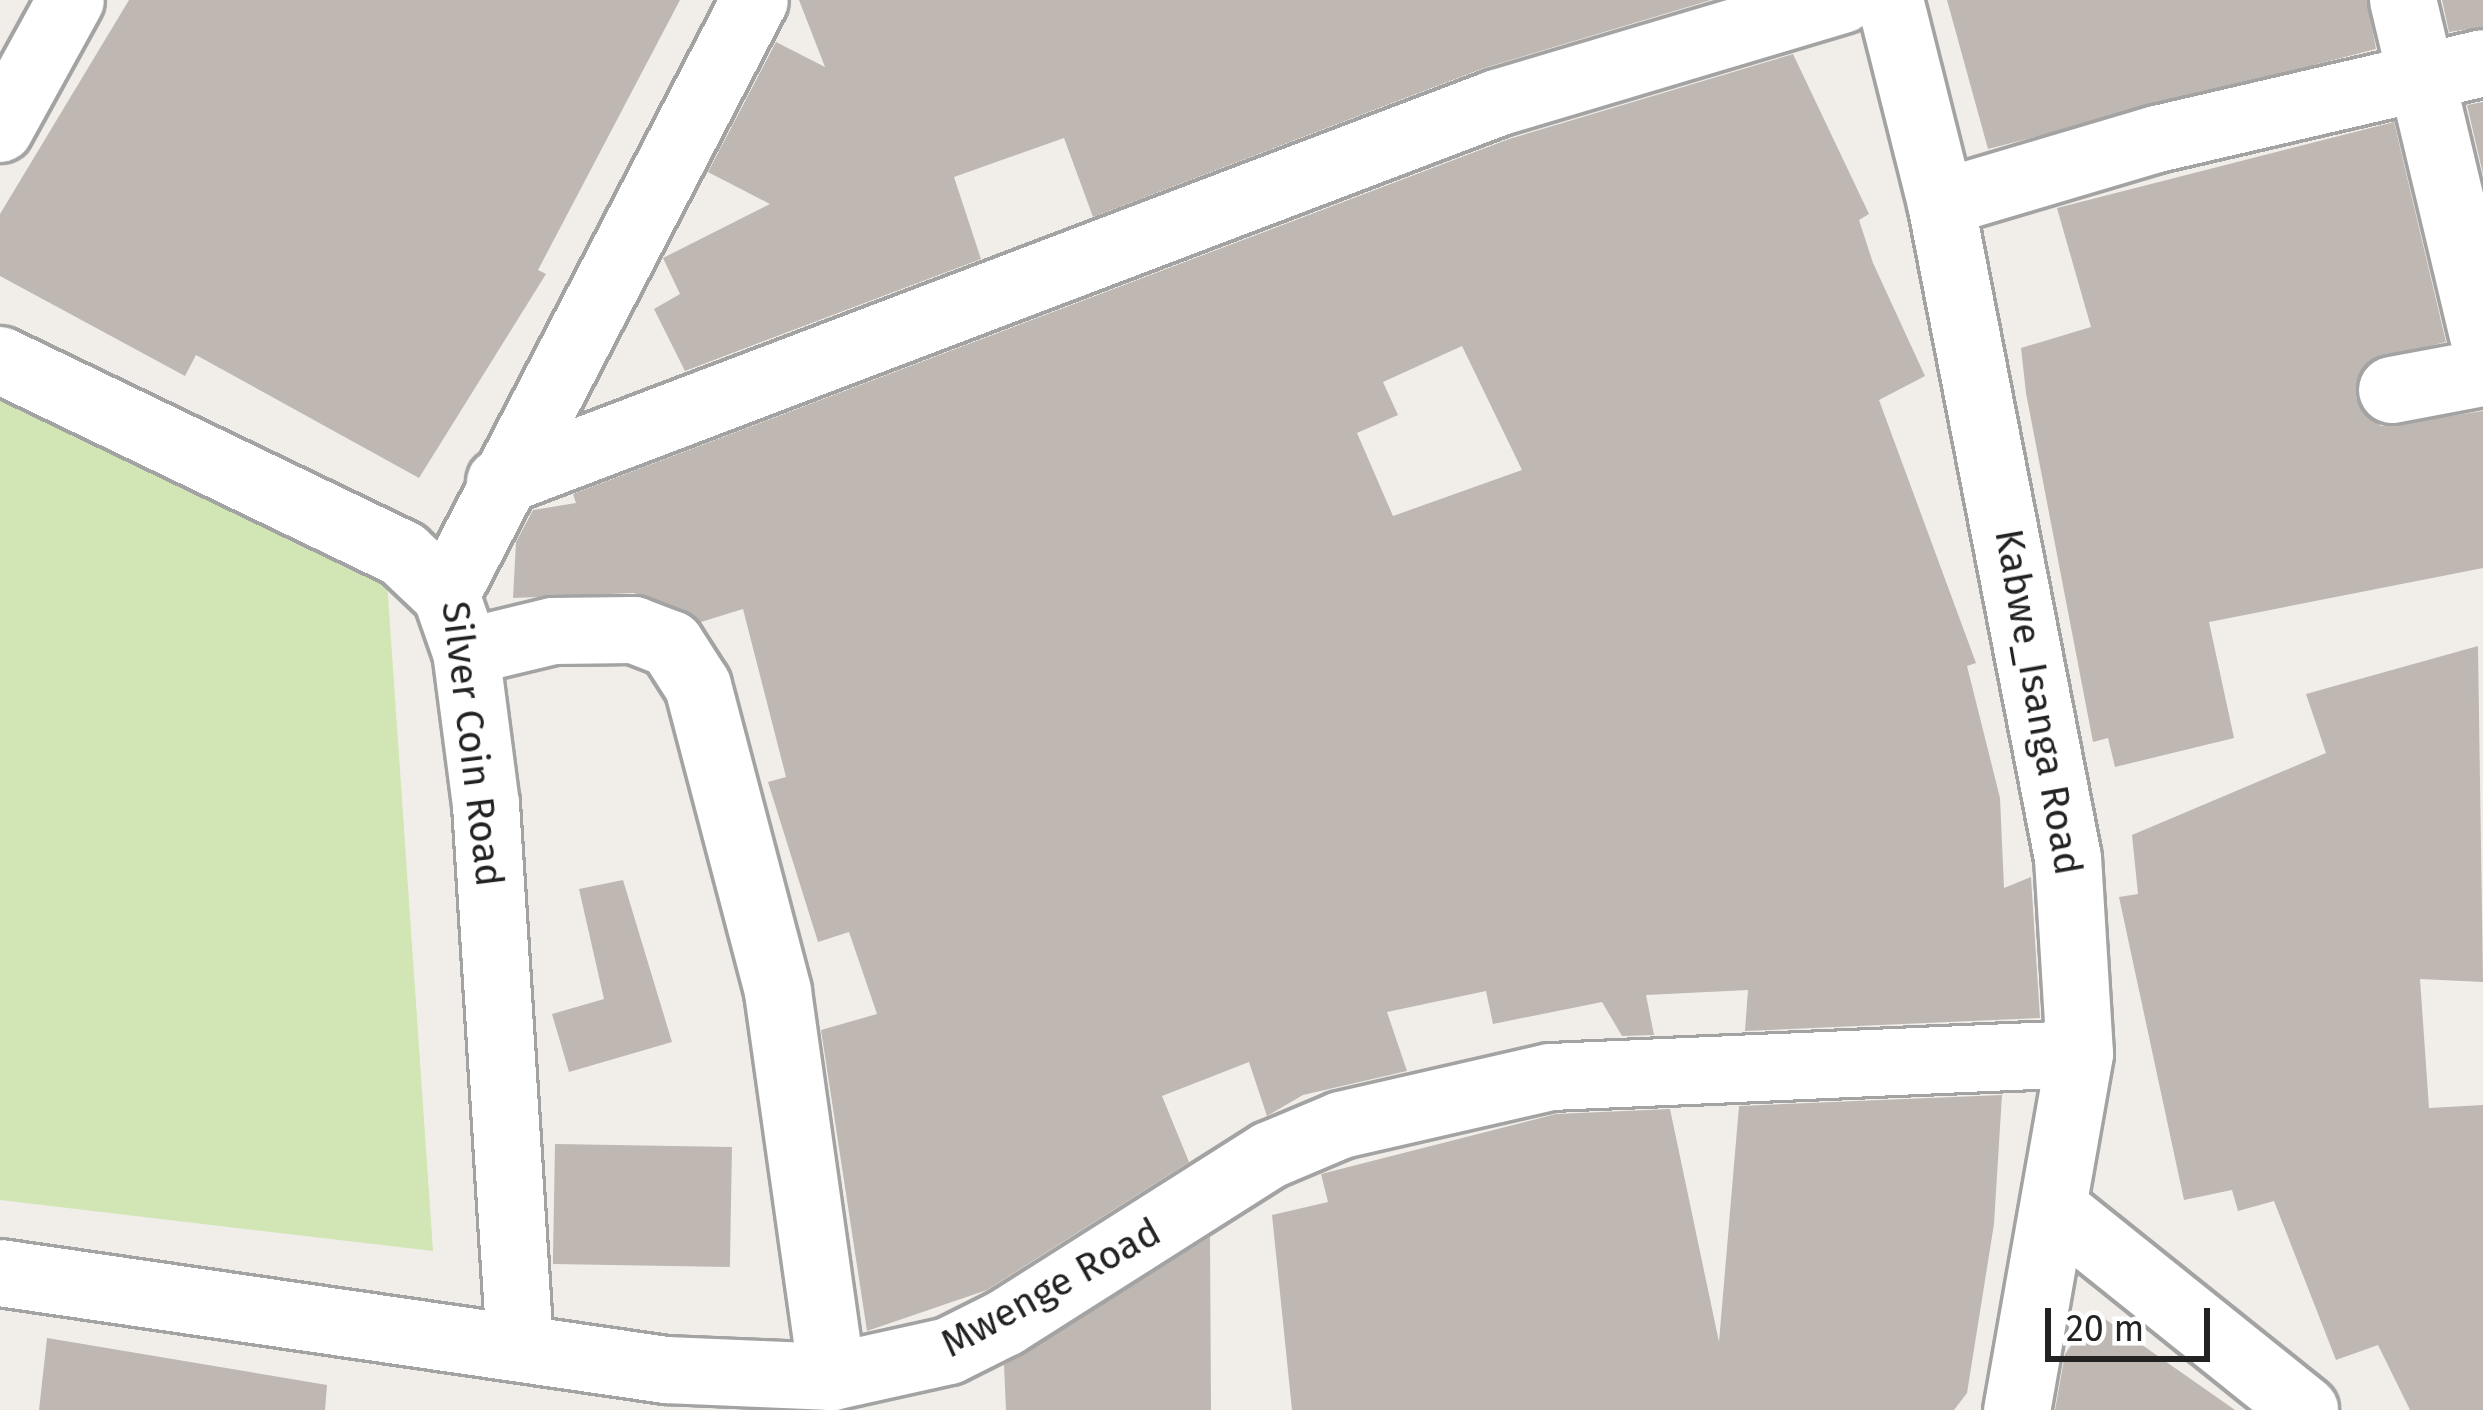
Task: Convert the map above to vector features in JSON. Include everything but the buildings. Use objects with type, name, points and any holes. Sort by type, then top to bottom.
[{"type":"street","points":[[0,129],[71,0]]},
{"type":"street","name":"Silver Coin Road","points":[[520,1346],[456,623],[500,482],[755,0]]},
{"type":"street","points":[[500,482],[1497,103],[1842,0]]},
{"type":"street","name":"Kabwe_Isanga Road","points":[[1890,0],[1941,203],[2068,858],[2080,1054],[2057,1211],[2017,1410]]},
{"type":"street","points":[[2403,0],[2483,335]]},
{"type":"street","points":[[1941,203],[2418,74],[2483,63]]},
{"type":"street","points":[[0,360],[403,554],[456,623],[553,632],[634,630],[671,644],[698,686],[778,992],[832,1378]]},
{"type":"street","points":[[2392,390],[2483,374]]},
{"type":"street","name":"Mwenge Road","points":[[0,1273],[520,1346],[661,1390],[832,1378],[950,1351],[1270,1155],[1341,1125],[1551,1077],[2080,1054]]},
{"type":"street","points":[[2057,1211],[2305,1410]]},
{"type":"green space","points":[[0,346],[385,552],[433,1251],[0,1200]]}]
